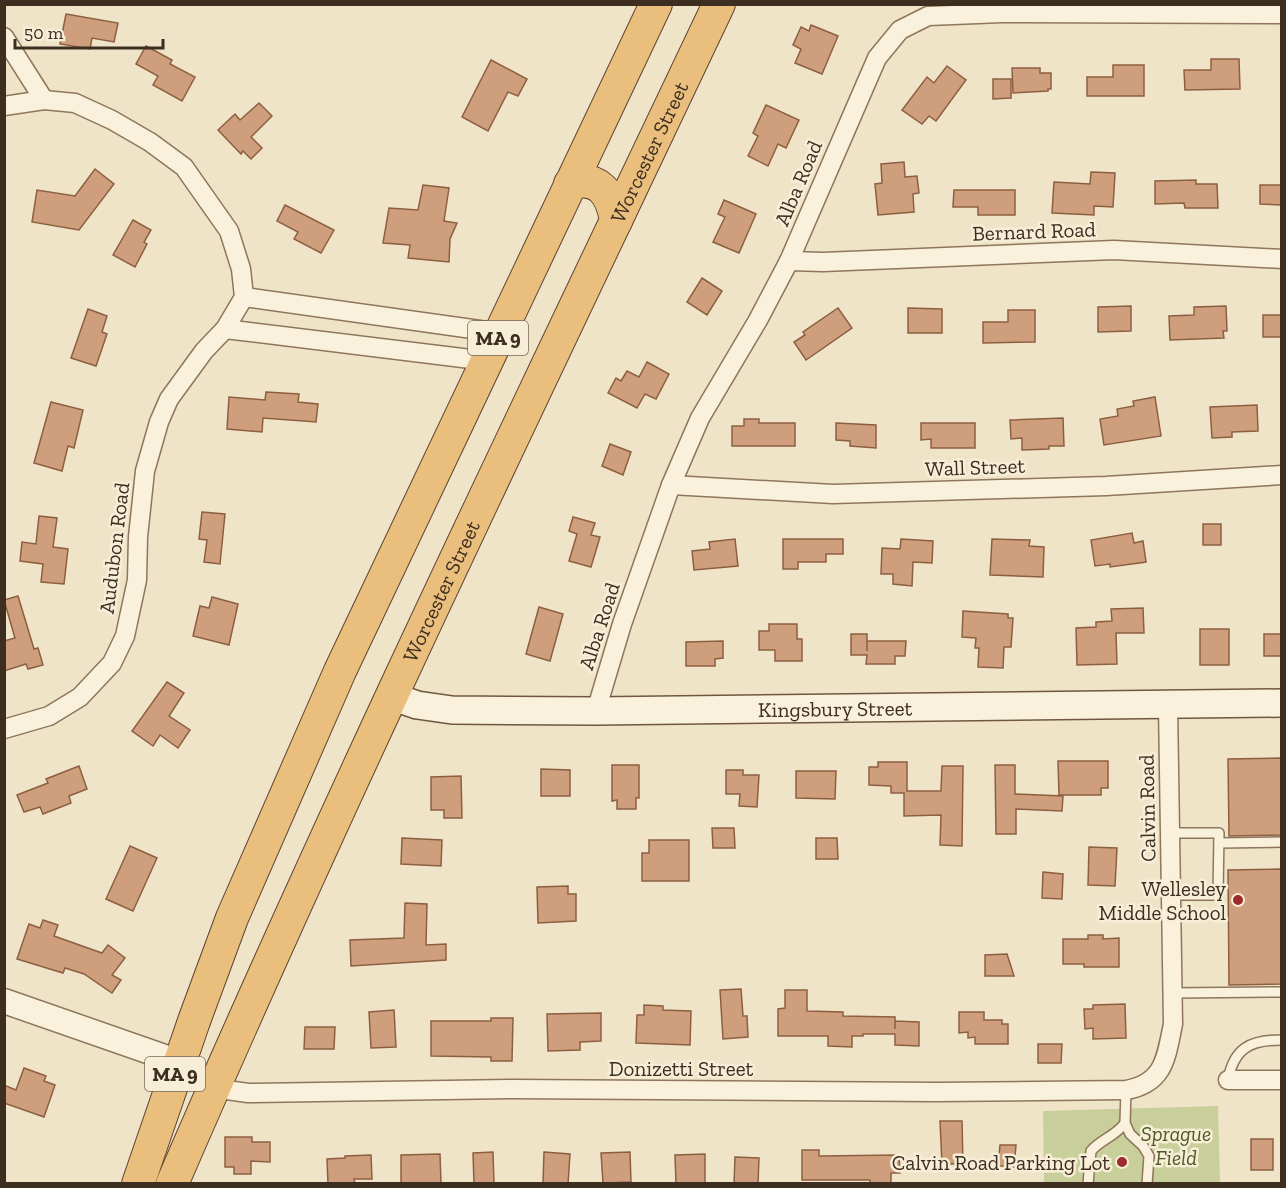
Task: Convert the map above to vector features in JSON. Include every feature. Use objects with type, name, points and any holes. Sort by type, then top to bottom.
[{"type":"highway","name":"MA 9","points":[[138,1184],[179,1062],[253,867],[340,671],[656,4]]},
{"type":"highway","name":"Worcester Street","points":[[172,1184],[257,988],[391,696],[719,4]]},
{"type":"highway","points":[[570,184],[588,181],[601,188],[611,201],[616,220]]},
{"type":"highway","points":[[214,966],[234,985],[257,988]]},
{"type":"main road","name":"Kingsbury Street","points":[[391,696],[417,705],[443,709],[596,711],[1281,704]]},
{"type":"street","name":"Alba Road","points":[[596,711],[622,624],[671,485],[700,418],[758,320],[789,261],[877,58],[900,30],[928,16],[1002,13],[1281,15]]},
{"type":"street","points":[[4,37],[44,100]]},
{"type":"street","points":[[4,106],[44,100],[75,103],[150,141],[184,166],[229,231],[241,269],[244,297],[501,333]]},
{"type":"street","name":"Bernard Road","points":[[789,261],[824,262],[1114,250],[1281,259]]},
{"type":"street","name":"Audubon Road","points":[[4,729],[49,716],[80,697],[112,663],[125,636],[137,580],[138,537],[145,471],[159,422],[169,399],[204,351],[225,329],[244,297]]},
{"type":"street","points":[[225,329],[487,361]]},
{"type":"street","name":"Wall Street","points":[[671,485],[833,494],[1106,486],[1281,475]]},
{"type":"street","name":"Calvin Road","points":[[1148,1083],[1158,1074],[1166,1059],[1173,1024],[1168,705]]},
{"type":"street","points":[[4,1001],[179,1062]]},
{"type":"street","points":[[1228,1080],[1281,1080]]},
{"type":"street","name":"Donizetti Street","points":[[213,1088],[248,1093],[513,1089],[924,1092],[1126,1090],[1143,1087],[1148,1083]]},
{"type":"lane","points":[[1169,833],[1219,833],[1218,895],[1170,895]]},
{"type":"lane","points":[[1219,843],[1281,842]]},
{"type":"lane","points":[[1173,993],[1281,992]]},
{"type":"lane","points":[[1228,1080],[1232,1061],[1240,1052],[1252,1044],[1281,1040]]},
{"type":"lane","points":[[1126,1090],[1125,1123],[1149,1156],[1147,1184]]},
{"type":"lane","points":[[1088,1184],[1091,1151],[1103,1140],[1117,1133],[1125,1123]]},
{"type":"green space","name":"Sprague Field","points":[[1218,1106],[1220,1183],[1044,1183],[1043,1111]]},
{"type":"building","points":[[66,14],[118,23],[114,42],[92,38],[90,49],[60,44]]},
{"type":"building","points":[[811,25],[838,36],[822,74],[795,63],[801,49],[793,45],[801,27],[809,31]]},
{"type":"building","points":[[146,46],[172,60],[170,64],[195,77],[182,101],[153,85],[158,76],[136,64]]},
{"type":"building","points":[[1211,59],[1239,59],[1240,89],[1185,90],[1184,70],[1211,70]]},
{"type":"building","points":[[491,60],[527,79],[518,96],[508,92],[488,131],[462,117]]},
{"type":"building","points":[[1113,65],[1144,65],[1144,96],[1087,96],[1087,77],[1113,77]]},
{"type":"building","points":[[947,66],[966,80],[936,121],[929,116],[922,124],[902,110],[927,77],[934,83]]},
{"type":"building","points":[[1012,68],[1040,68],[1040,73],[1051,73],[1051,89],[1013,93]]},
{"type":"building","points":[[993,79],[1011,79],[1011,98],[993,99]]},
{"type":"building","points":[[259,103],[272,116],[251,137],[262,148],[251,159],[243,151],[241,154],[218,130],[235,114],[240,120]]},
{"type":"building","points":[[766,105],[799,120],[786,148],[778,144],[768,166],[748,156],[758,136],[753,133]]},
{"type":"building","points":[[904,162],[905,177],[917,176],[919,193],[913,194],[914,212],[878,215],[875,184],[882,183],[881,164]]},
{"type":"building","points":[[95,169],[114,184],[79,230],[32,222],[37,190],[75,196]]},
{"type":"building","points":[[1091,172],[1115,173],[1113,207],[1094,206],[1094,215],[1052,213],[1054,182],[1090,184]]},
{"type":"building","points":[[1196,180],[1196,184],[1217,184],[1218,208],[1185,208],[1184,203],[1155,204],[1155,181]]},
{"type":"building","points":[[423,185],[449,188],[444,221],[457,223],[450,239],[449,262],[408,258],[410,245],[383,243],[389,208],[418,210]]},
{"type":"building","points":[[1260,185],[1281,185],[1281,205],[1260,204]]},
{"type":"building","points":[[954,190],[1015,190],[1015,215],[978,215],[978,207],[953,207]]},
{"type":"building","points":[[724,200],[756,214],[739,253],[713,242],[725,217],[718,214]]},
{"type":"building","points":[[285,205],[334,230],[321,253],[294,239],[298,232],[277,221]]},
{"type":"building","points":[[133,220],[151,230],[144,242],[147,244],[135,267],[113,255]]},
{"type":"building","points":[[702,278],[722,291],[707,315],[687,302]]},
{"type":"building","points":[[1131,306],[1131,331],[1098,332],[1098,307]]},
{"type":"building","points":[[1226,306],[1227,331],[1223,331],[1224,338],[1170,340],[1169,316],[1194,315],[1194,307]]},
{"type":"building","points":[[838,308],[852,328],[806,360],[794,342],[805,335],[803,332]]},
{"type":"building","points":[[908,308],[942,309],[942,333],[908,333]]},
{"type":"building","points":[[88,309],[107,316],[102,332],[107,334],[96,366],[71,358]]},
{"type":"building","points":[[1008,310],[1035,310],[1035,342],[983,343],[983,322],[1008,322]]},
{"type":"building","points":[[1263,315],[1281,315],[1281,337],[1263,337]]},
{"type":"building","points":[[647,362],[669,374],[656,399],[645,394],[637,408],[608,393],[616,378],[621,381],[627,371],[639,377]]},
{"type":"building","points":[[266,392],[299,394],[298,402],[318,404],[316,422],[263,418],[262,432],[227,429],[229,397],[265,400]]},
{"type":"building","points":[[1155,397],[1161,436],[1104,445],[1100,419],[1118,416],[1117,409],[1134,406],[1133,401]]},
{"type":"building","points":[[51,402],[83,410],[74,448],[68,446],[62,471],[34,463]]},
{"type":"building","points":[[1257,405],[1258,431],[1232,432],[1232,437],[1212,438],[1210,407]]},
{"type":"building","points":[[1063,418],[1064,446],[1022,450],[1022,438],[1011,439],[1010,420]]},
{"type":"building","points":[[744,419],[759,419],[759,423],[795,423],[795,446],[732,446],[732,426],[744,426]]},
{"type":"building","points":[[836,423],[876,425],[876,448],[850,446],[850,441],[836,440]]},
{"type":"building","points":[[921,423],[975,423],[975,448],[931,448],[931,439],[921,440]]},
{"type":"building","points":[[610,444],[631,452],[623,475],[602,466]]},
{"type":"building","points":[[202,512],[225,514],[220,564],[204,562],[207,540],[199,539]]},
{"type":"building","points":[[39,516],[57,518],[53,547],[68,549],[64,584],[41,582],[43,564],[20,561],[22,542],[36,544]]},
{"type":"building","points":[[573,517],[595,523],[591,535],[600,537],[591,567],[569,561],[577,534],[569,531]]},
{"type":"building","points":[[1203,524],[1221,524],[1221,545],[1203,545]]},
{"type":"building","points":[[1132,533],[1134,543],[1143,541],[1146,562],[1110,567],[1110,564],[1095,566],[1091,540]]},
{"type":"building","points":[[735,539],[738,566],[694,570],[692,551],[710,549],[709,542]]},
{"type":"building","points":[[783,539],[843,539],[843,554],[826,554],[826,562],[798,562],[798,569],[783,569]]},
{"type":"building","points":[[901,539],[933,541],[932,563],[913,562],[912,586],[893,584],[893,574],[881,574],[882,548],[900,549]]},
{"type":"building","points":[[992,539],[1030,540],[1029,546],[1044,547],[1043,577],[990,575]]},
{"type":"building","points":[[18,596],[34,649],[38,648],[43,665],[28,669],[26,664],[4,671],[4,641],[15,638],[4,600]]},
{"type":"building","points":[[212,597],[238,604],[229,645],[193,636],[200,606],[209,608]]},
{"type":"building","points":[[539,607],[563,614],[550,661],[526,654]]},
{"type":"building","points":[[1143,608],[1144,633],[1116,633],[1117,664],[1077,665],[1076,628],[1096,627],[1096,622],[1112,621],[1111,609]]},
{"type":"building","points":[[963,611],[1008,614],[1008,618],[1013,618],[1011,647],[1004,647],[1003,668],[978,667],[979,648],[975,648],[976,638],[962,637]]},
{"type":"building","points":[[769,624],[797,624],[797,639],[802,639],[802,661],[775,661],[775,650],[759,650],[759,631],[769,631]]},
{"type":"building","points":[[1200,629],[1229,629],[1229,665],[1200,665]]},
{"type":"building","points":[[851,634],[867,634],[867,641],[906,641],[905,656],[895,656],[895,664],[866,664],[867,655],[851,655]]},
{"type":"building","points":[[1264,634],[1281,634],[1281,656],[1264,656]]},
{"type":"building","points":[[723,641],[723,658],[715,659],[715,666],[686,666],[686,642]]},
{"type":"building","points":[[167,682],[184,693],[169,716],[190,730],[178,748],[160,735],[153,746],[132,731]]},
{"type":"building","points":[[1281,758],[1281,835],[1229,836],[1228,759]]},
{"type":"building","points":[[1058,761],[1108,761],[1108,788],[1101,788],[1101,795],[1059,795]]},
{"type":"building","points":[[878,762],[907,762],[907,791],[941,791],[942,766],[963,766],[962,846],[940,845],[941,815],[904,816],[904,793],[891,793],[891,786],[869,785],[869,767],[878,767]]},
{"type":"building","points":[[612,765],[639,765],[639,798],[636,798],[636,809],[617,809],[617,800],[612,801]]},
{"type":"building","points":[[995,765],[1015,765],[1015,794],[1063,796],[1062,811],[1016,809],[1016,834],[996,834]]},
{"type":"building","points":[[79,766],[87,789],[69,796],[71,803],[43,814],[40,807],[24,812],[17,795],[48,783],[46,779]]},
{"type":"building","points":[[541,769],[570,770],[570,796],[541,796]]},
{"type":"building","points":[[726,770],[743,770],[743,775],[759,775],[757,807],[739,806],[740,794],[726,794]]},
{"type":"building","points":[[796,771],[836,771],[835,799],[796,798]]},
{"type":"building","points":[[461,776],[462,818],[444,818],[444,810],[431,810],[431,777]]},
{"type":"building","points":[[712,828],[734,828],[735,848],[713,848]]},
{"type":"building","points":[[402,838],[442,840],[441,866],[401,864]]},
{"type":"building","points":[[816,838],[837,838],[838,859],[816,859]]},
{"type":"building","points":[[649,840],[689,840],[689,881],[642,881],[642,853],[649,853]]},
{"type":"building","points":[[130,846],[157,858],[133,911],[106,899]]},
{"type":"building","points":[[1089,847],[1117,848],[1115,886],[1088,885]]},
{"type":"building","points":[[1281,869],[1281,984],[1229,985],[1228,870]]},
{"type":"building","points":[[1043,872],[1063,874],[1062,899],[1042,898]]},
{"type":"building","points":[[568,886],[568,894],[576,894],[576,921],[538,923],[537,887]]},
{"type":"building","points":[[405,903],[427,904],[426,945],[446,944],[446,960],[351,966],[350,940],[404,938]]},
{"type":"building","points":[[43,920],[58,925],[54,936],[102,953],[108,945],[125,958],[112,975],[121,980],[112,993],[84,974],[65,968],[63,973],[17,959],[29,924],[40,928]]},
{"type":"building","points":[[1088,935],[1103,935],[1103,939],[1119,938],[1119,967],[1084,967],[1084,964],[1063,964],[1063,939],[1088,939]]},
{"type":"building","points":[[1007,954],[1014,976],[985,976],[985,955]]},
{"type":"building","points":[[741,989],[743,1016],[747,1016],[748,1037],[723,1039],[720,990]]},
{"type":"building","points":[[785,990],[807,990],[807,1011],[843,1012],[843,1016],[895,1017],[895,1021],[919,1022],[919,1046],[895,1045],[895,1034],[852,1036],[852,1047],[828,1046],[828,1036],[778,1036],[778,1009],[785,1008]]},
{"type":"building","points":[[1125,1004],[1126,1038],[1093,1039],[1093,1028],[1085,1029],[1084,1009],[1093,1009],[1093,1005]]},
{"type":"building","points":[[644,1005],[663,1006],[663,1010],[691,1011],[690,1045],[636,1043],[637,1015],[644,1015]]},
{"type":"building","points":[[394,1010],[396,1047],[371,1048],[369,1012]]},
{"type":"building","points":[[959,1012],[984,1012],[984,1020],[1002,1020],[1002,1024],[1008,1024],[1008,1044],[975,1044],[975,1037],[968,1038],[968,1032],[959,1033]]},
{"type":"building","points":[[601,1013],[601,1041],[580,1042],[580,1050],[548,1051],[547,1014]]},
{"type":"building","points":[[491,1018],[513,1018],[512,1061],[491,1061],[491,1057],[431,1056],[431,1021],[491,1021]]},
{"type":"building","points":[[305,1027],[335,1027],[334,1049],[304,1049]]},
{"type":"building","points":[[1038,1044],[1062,1044],[1061,1063],[1038,1063]]},
{"type":"building","points":[[24,1068],[46,1076],[44,1081],[55,1085],[44,1117],[4,1103],[4,1085],[16,1090]]},
{"type":"building","points":[[940,1121],[962,1121],[963,1164],[942,1164]]},
{"type":"building","points":[[225,1137],[252,1137],[252,1142],[270,1142],[270,1162],[251,1161],[251,1174],[234,1174],[234,1167],[225,1167]]},
{"type":"building","points":[[1251,1139],[1273,1139],[1273,1170],[1251,1170]]},
{"type":"building","points":[[1000,1145],[1016,1145],[1014,1167],[998,1166]]},
{"type":"building","points":[[802,1150],[819,1150],[819,1156],[899,1155],[900,1173],[891,1173],[891,1183],[870,1184],[870,1180],[802,1180]]},
{"type":"building","points":[[493,1152],[494,1184],[474,1184],[473,1153]]},
{"type":"building","points":[[544,1152],[570,1154],[568,1184],[543,1184]]},
{"type":"building","points":[[630,1152],[631,1182],[603,1183],[601,1153]]},
{"type":"building","points":[[440,1154],[441,1183],[401,1184],[401,1155]]},
{"type":"building","points":[[705,1154],[705,1184],[676,1184],[675,1155]]},
{"type":"building","points":[[371,1155],[372,1179],[354,1179],[355,1184],[328,1184],[327,1159]]},
{"type":"building","points":[[735,1157],[759,1158],[758,1184],[734,1184]]},
{"type":"place","name":"Wellesley Middle School","points":[[1238,900]]},
{"type":"place","name":"Calvin Road Parking Lot","points":[[1122,1162]]}]
